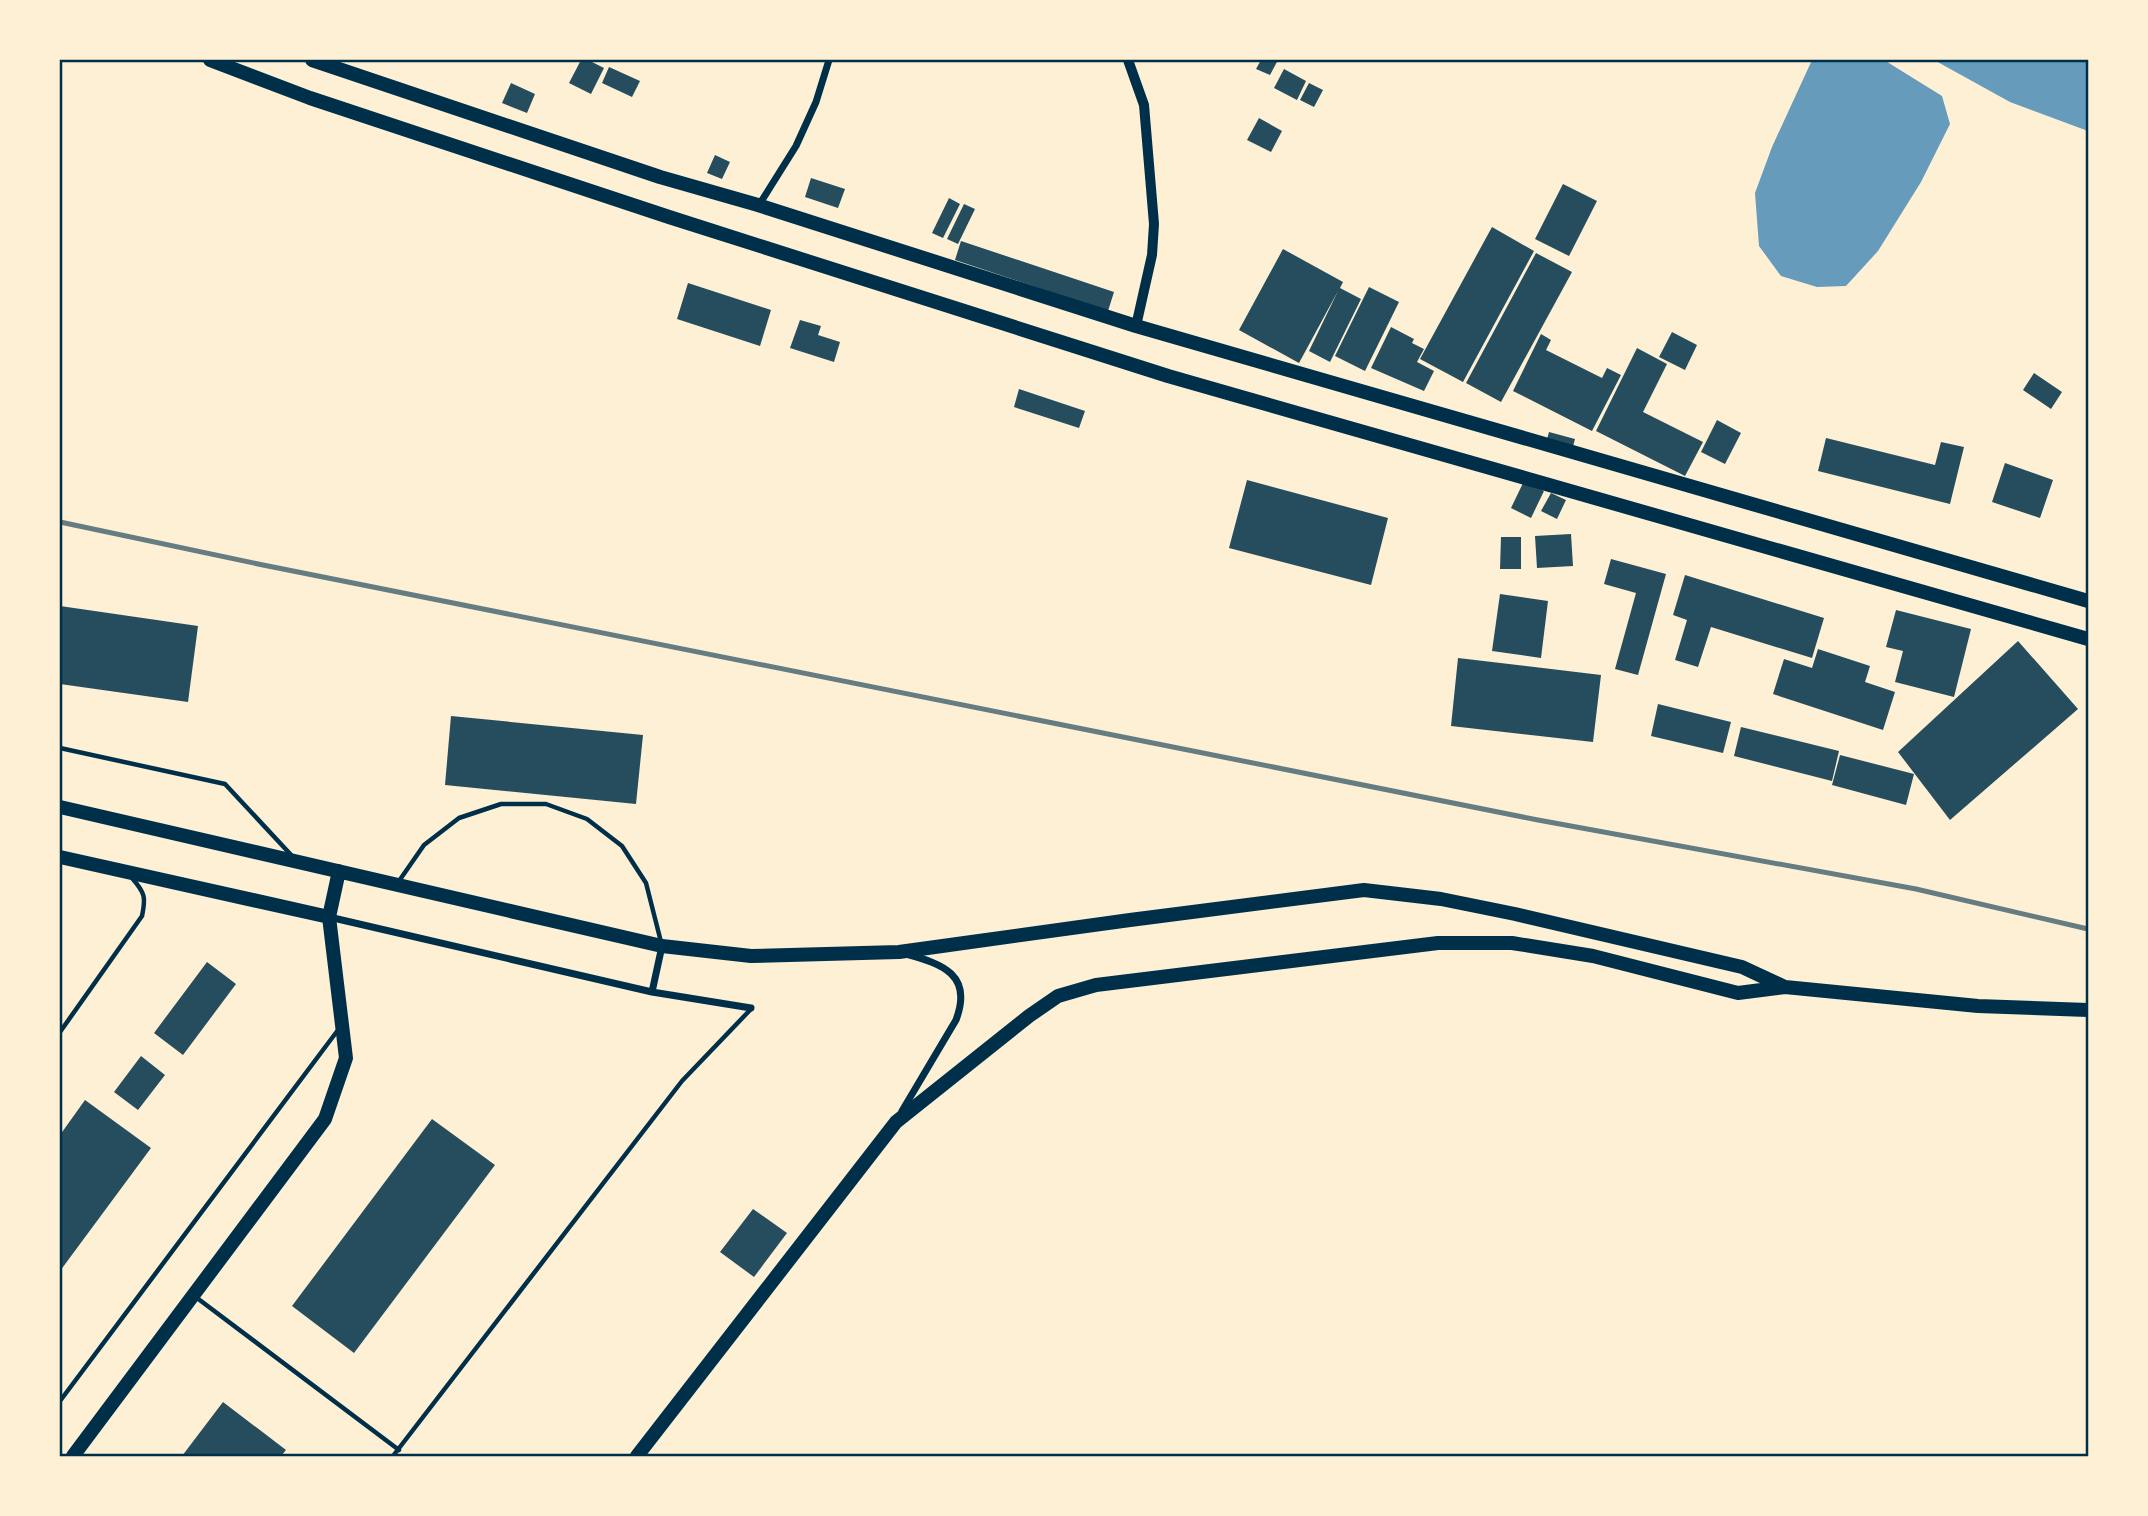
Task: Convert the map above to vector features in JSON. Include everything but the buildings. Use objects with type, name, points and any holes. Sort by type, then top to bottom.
[{"type":"highway","points":[[210,60],[310,98],[669,218],[1168,376],[2088,639]]},
{"type":"highway","points":[[312,60],[660,177],[758,205],[1136,326],[2088,601]]},
{"type":"highway","points":[[60,807],[662,946],[751,957],[899,952],[1130,919],[1364,890],[1441,899],[1515,914],[1742,967],[1786,987]]},
{"type":"highway","points":[[60,857],[329,917]]},
{"type":"highway","points":[[73,1457],[325,1119],[345,1058],[329,917],[339,871]]},
{"type":"highway","points":[[637,1457],[896,1122],[1058,996],[1096,985],[1438,943],[1512,943],[1593,956],[1738,993],[1786,987],[1978,1006],[2088,1010]]},
{"type":"street","points":[[758,205],[796,146],[816,102],[829,60]]},
{"type":"street","points":[[1128,60],[1144,105],[1154,224],[1152,256],[1136,326]]},
{"type":"street","points":[[329,917],[652,992],[751,1008]]},
{"type":"street","points":[[652,992],[662,946]]},
{"type":"street","points":[[896,1122],[961,1008],[961,995],[950,972],[939,964],[899,952]]},
{"type":"lane","points":[[60,748],[225,785],[297,861]]},
{"type":"lane","points":[[397,884],[424,845],[459,818],[501,804],[546,804],[587,819],[622,846],[646,884],[662,946]]},
{"type":"lane","points":[[60,1032],[142,916],[145,900],[140,888],[128,873]]},
{"type":"lane","points":[[393,1457],[682,1081],[751,1008]]},
{"type":"lane","points":[[60,1401],[342,1025]]},
{"type":"lane","points":[[193,1295],[399,1450]]},
{"type":"water","points":[[1812,60],[1884,60],[1942,96],[1950,124],[1921,182],[1878,251],[1846,286],[1817,287],[1781,276],[1759,246],[1755,193],[1772,147]]},
{"type":"water","points":[[1934,60],[2088,60],[2088,131],[2010,102]]},
{"type":"railway","points":[[60,522],[1538,820],[1916,889],[2088,929]]}]
